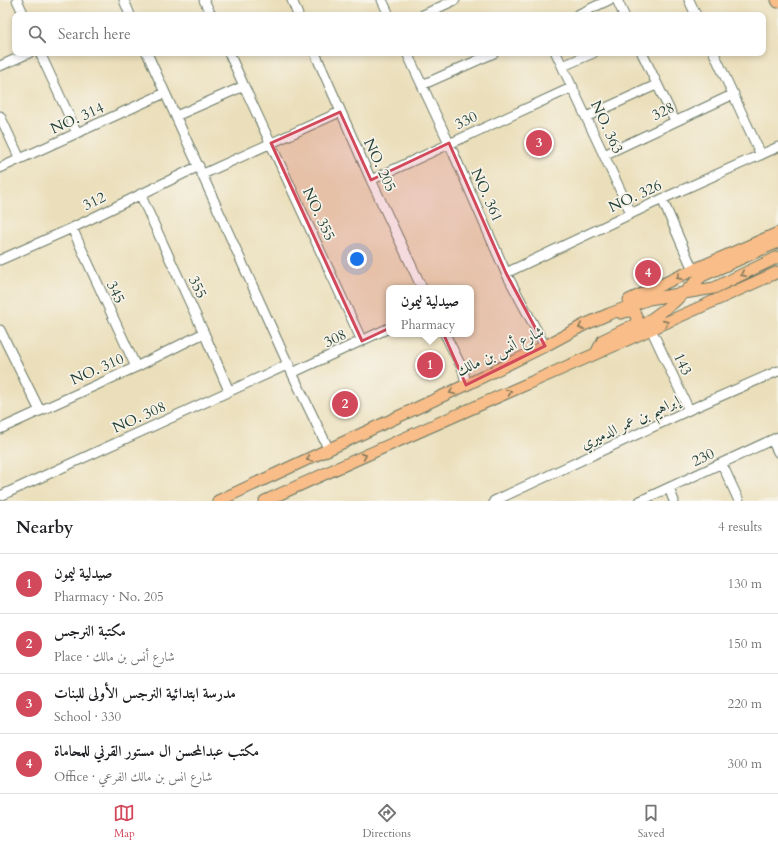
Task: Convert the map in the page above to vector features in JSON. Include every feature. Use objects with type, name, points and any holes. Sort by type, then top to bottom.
[{"type":"main road","points":[[608,314],[616,306],[778,233]]},
{"type":"main road","points":[[624,342],[684,293],[696,280],[702,276],[778,242]]},
{"type":"main road","name":"شارع أنس بن مالك","points":[[218,501],[466,385],[608,314],[649,299],[714,288],[778,257]]},
{"type":"main road","points":[[265,501],[349,462],[624,342],[778,272]]},
{"type":"main road","points":[[596,353],[603,340],[636,324],[637,318],[635,314],[630,311],[616,315],[608,314]]},
{"type":"street","points":[[17,0],[23,12]]},
{"type":"street","points":[[124,0],[129,12]]},
{"type":"street","points":[[204,0],[210,12]]},
{"type":"street","points":[[292,0],[297,12]]},
{"type":"street","points":[[382,0],[388,12]]},
{"type":"street","points":[[429,12],[455,0]]},
{"type":"street","points":[[584,12],[609,0]]},
{"type":"street","points":[[618,0],[623,12]]},
{"type":"street","points":[[689,0],[695,12]]},
{"type":"street","points":[[0,66],[22,56]]},
{"type":"street","points":[[41,56],[77,133]]},
{"type":"street","points":[[149,56],[290,369],[329,450]]},
{"type":"street","name":"NO. 355","points":[[230,56],[362,341]]},
{"type":"street","name":"NO. 205","points":[[316,56],[340,112],[421,285]]},
{"type":"street","name":"NO. 361","points":[[408,56],[450,143],[506,273],[545,346]]},
{"type":"street","points":[[422,85],[487,56]]},
{"type":"street","name":"NO. 363","points":[[558,56],[631,213]]},
{"type":"street","points":[[563,66],[586,56]]},
{"type":"street","points":[[643,56],[675,121]]},
{"type":"street","points":[[715,56],[761,155]]},
{"type":"street","points":[[586,117],[656,84]]},
{"type":"street","points":[[176,116],[244,86]]},
{"type":"street","name":"330","points":[[371,180],[572,87]]},
{"type":"street","name":"NO. 314","points":[[0,168],[166,93]]},
{"type":"street","name":"328","points":[[604,154],[734,94]]},
{"type":"street","name":"312","points":[[0,260],[72,228],[140,194],[271,143],[340,112]]},
{"type":"street","points":[[0,116],[20,159]]},
{"type":"street","name":"NO. 326","points":[[506,273],[631,213],[778,147]]},
{"type":"street","name":"355","points":[[140,194],[229,391]]},
{"type":"street","points":[[662,199],[693,270]]},
{"type":"street","name":"345","points":[[72,228],[136,367]]},
{"type":"street","name":"308","points":[[290,369],[362,341],[386,329]]},
{"type":"street","points":[[0,330],[40,411]]},
{"type":"street","name":"143","points":[[651,330],[689,410]]},
{"type":"street","name":"NO. 310","points":[[0,429],[136,367],[204,333]]},
{"type":"street","points":[[446,337],[463,370],[466,385]]},
{"type":"street","name":"NO. 308","points":[[1,492],[229,391],[290,369]]},
{"type":"street","name":"إبراهيم بن عمر الدميري","points":[[494,501],[689,410],[778,371]]},
{"type":"street","points":[[775,438],[778,452]]},
{"type":"street","name":"230","points":[[640,501],[775,438]]},
{"type":"street","points":[[722,464],[739,501]]},
{"type":"street","points":[[669,488],[674,501]]},
{"type":"highlighted area","points":[[340,112],[371,180],[449,143],[506,273],[545,346],[466,385],[432,308],[362,341],[271,143]]},
{"type":"place","name":"مدرسة ابتدائية النرجس الأولى للبنات","points":[[539,143]]},
{"type":"place","name":"مكتب عبدالمحسن ال مستور القرني للمحاماة","points":[[648,273]]},
{"type":"place","name":"صيدلية ليمون","points":[[430,365]]},
{"type":"place","name":"مكتبة النرجس","points":[[345,404]]}]
